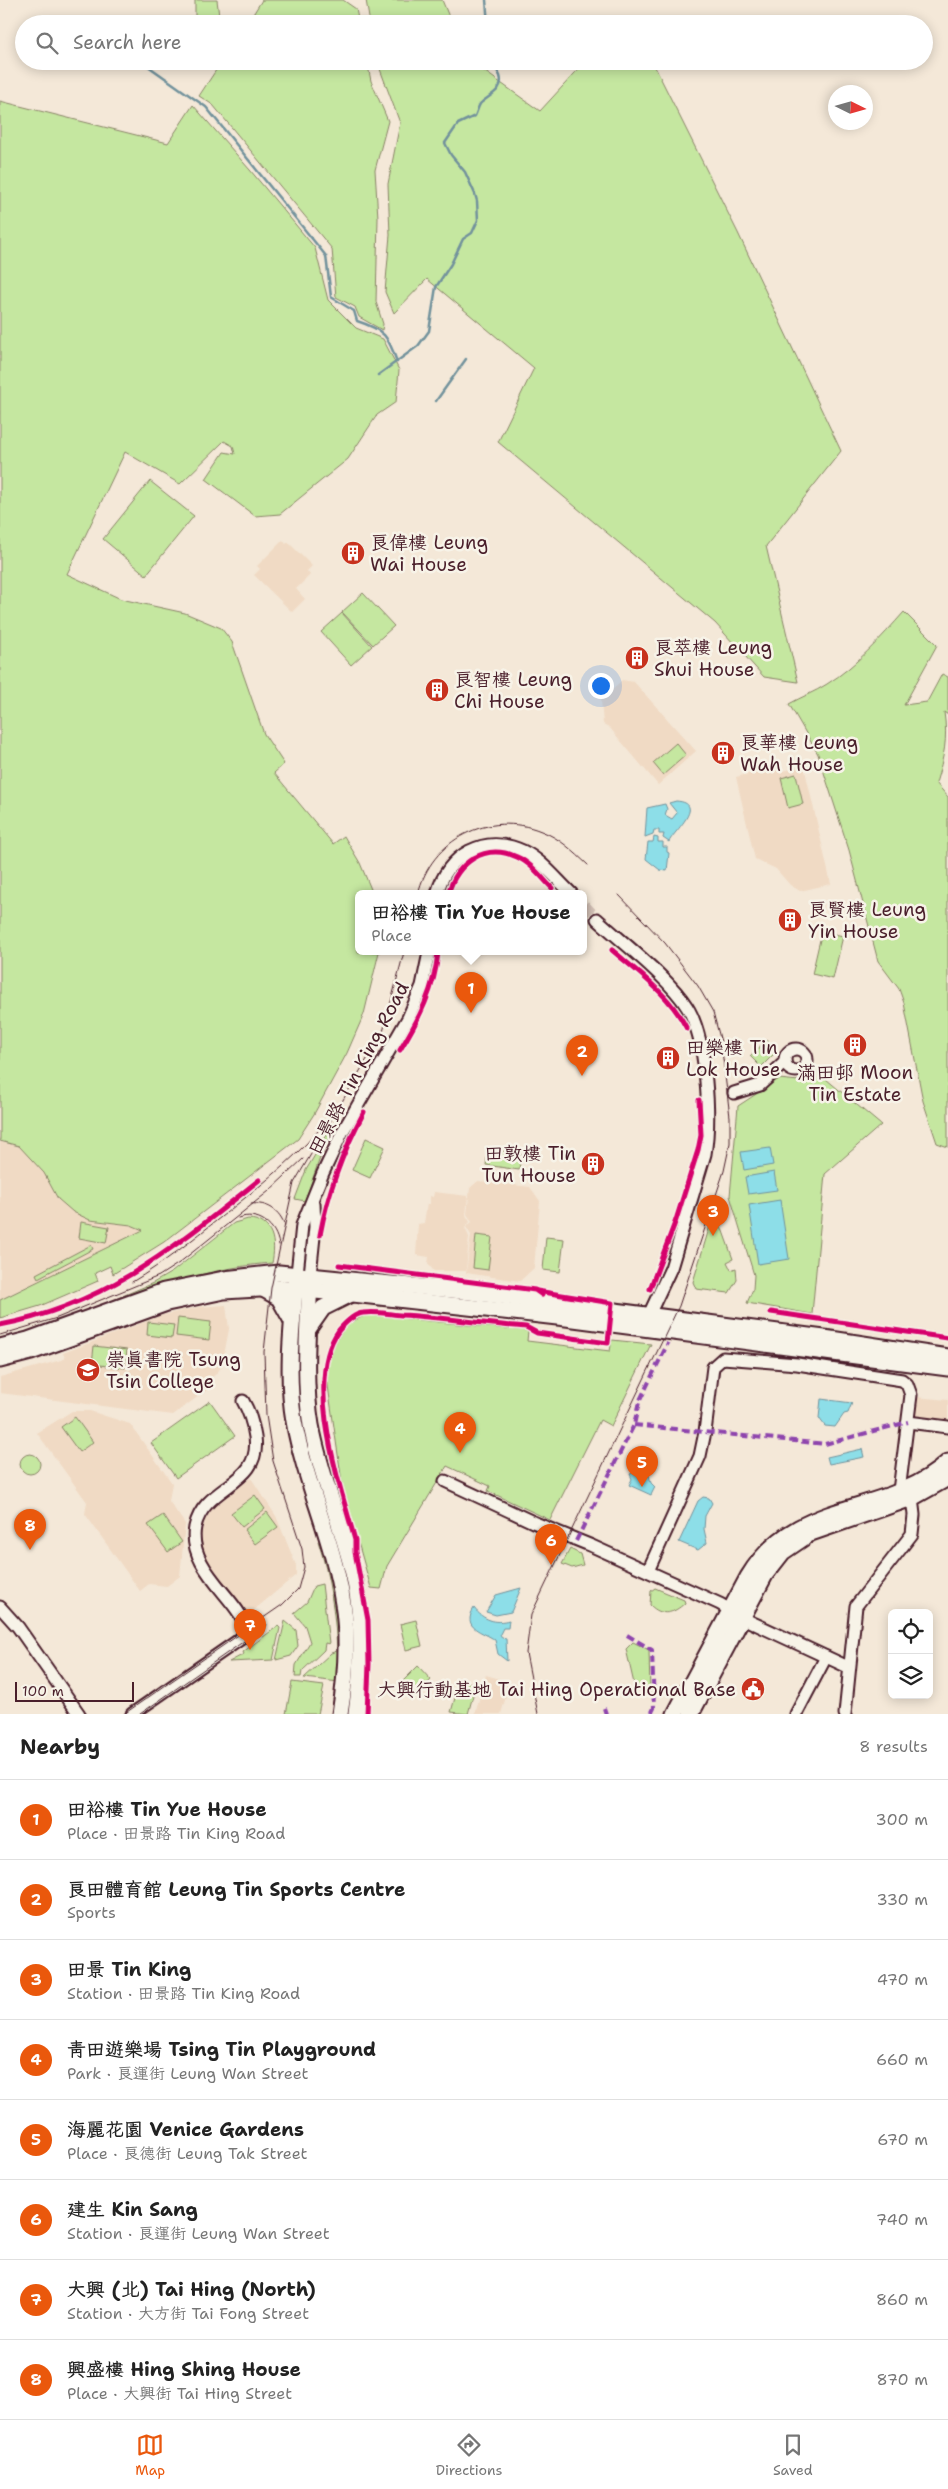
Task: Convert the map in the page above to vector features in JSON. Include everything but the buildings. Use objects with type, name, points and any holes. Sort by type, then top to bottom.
[{"type":"main road","points":[[0,1347],[28,1340],[125,1304],[171,1290],[244,1276],[649,1315],[948,1357]]},
{"type":"main road","points":[[303,1282],[292,1321],[290,1377],[294,1421],[306,1469],[335,1564],[345,1618],[346,1664],[340,1714]]},
{"type":"main road","points":[[303,1282],[309,1328],[307,1393],[310,1418],[322,1473],[351,1566],[360,1613],[362,1663],[356,1714]]},
{"type":"main road","points":[[0,1360],[40,1349],[167,1303],[205,1294],[263,1289],[303,1282],[353,1294],[566,1318],[642,1330],[948,1368]]},
{"type":"main road","points":[[263,1289],[283,1302],[292,1321]]},
{"type":"main road","points":[[309,1328],[323,1308],[353,1294]]},
{"type":"main road","points":[[906,1494],[948,1462]]},
{"type":"main road","points":[[675,1714],[737,1613],[770,1566],[796,1542],[821,1528],[948,1478]]},
{"type":"main road","points":[[691,1714],[737,1613]]},
{"type":"street","points":[[438,890],[445,872],[456,858],[478,848],[497,846],[524,851],[568,890]]},
{"type":"street","points":[[597,919],[674,990],[687,1006],[697,1032],[702,1062],[708,1123],[705,1154],[674,1260],[642,1330]]},
{"type":"street","name":"田景路 Tin King Road","points":[[303,1282],[315,1227],[313,1199],[333,1150],[408,1018],[422,986],[428,955]]},
{"type":"street","points":[[734,1094],[760,1084],[785,1062]]},
{"type":"street","points":[[648,1570],[700,1456],[713,1367],[723,1358],[797,1364],[902,1380],[911,1390],[906,1494],[914,1515],[912,1534],[856,1606],[848,1667],[845,1714]]},
{"type":"street","points":[[132,1714],[239,1640],[245,1631],[243,1621],[200,1562],[194,1540],[195,1525],[206,1504],[246,1472],[254,1460],[256,1450],[252,1419],[243,1401]]},
{"type":"street","points":[[908,1422],[948,1427]]},
{"type":"street","points":[[445,1481],[533,1522],[648,1570],[848,1667]]},
{"type":"street","points":[[0,1606],[18,1627],[79,1714]]},
{"type":"street","points":[[796,1714],[826,1657]]},
{"type":"shaded area","points":[[283,540],[286,544],[288,542],[312,566],[307,571],[310,575],[296,589],[305,599],[292,612],[254,575],[260,569],[257,566]]},
{"type":"shaded area","points":[[622,680],[634,682],[696,751],[658,785],[609,727],[603,724],[601,700]]},
{"type":"shaded area","points":[[804,766],[831,884],[800,891],[790,885],[776,869],[755,859],[736,777],[777,767],[779,772]]},
{"type":"shaded area","points":[[0,1141],[19,1145],[44,1173],[58,1199],[90,1220],[131,1225],[144,1230],[0,1300]]},
{"type":"shaded area","points":[[478,1181],[530,1187],[540,1201],[534,1268],[520,1281],[466,1273],[471,1235],[466,1227],[472,1222],[467,1214],[470,1188]]},
{"type":"shaded area","points":[[434,1192],[468,1196],[466,1215],[470,1222],[465,1228],[469,1237],[466,1271],[434,1271],[428,1264],[429,1257],[416,1255],[418,1224],[424,1223],[427,1204],[430,1204],[430,1196],[433,1197]]},
{"type":"shaded area","points":[[226,1305],[229,1329],[222,1366],[207,1381],[211,1387],[173,1415],[0,1393],[0,1377],[61,1360],[65,1358],[63,1353],[163,1315],[200,1307]]},
{"type":"shaded area","points":[[915,1397],[948,1400],[948,1422],[919,1418],[913,1413]]},
{"type":"shaded area","points":[[72,1411],[90,1411],[130,1424],[172,1483],[169,1501],[185,1524],[180,1576],[167,1586],[149,1584],[140,1591],[85,1514],[87,1502],[37,1433]]},
{"type":"shaded area","points":[[251,1478],[276,1516],[296,1565],[296,1575],[248,1615],[207,1559],[202,1546],[201,1533],[211,1509]]},
{"type":"shaded area","points":[[486,1675],[510,1682],[501,1714],[475,1714]]},
{"type":"green space","points":[[195,0],[217,0],[219,15],[195,15]]},
{"type":"green space","points":[[262,0],[343,0],[356,9],[357,15],[253,15]]},
{"type":"green space","points":[[366,0],[442,0],[448,15],[368,15]]},
{"type":"green space","points":[[216,70],[369,70],[371,81],[388,121],[375,170],[378,218],[376,302],[383,324],[382,330],[359,317],[355,307],[336,297],[332,249],[213,105],[199,96]]},
{"type":"green space","points":[[380,70],[483,70],[540,111],[578,70],[656,70],[738,233],[841,451],[766,546],[798,682],[764,677],[715,623],[498,442],[534,368],[427,279],[394,313],[385,292],[390,235],[388,184],[400,123]]},
{"type":"green space","points":[[0,101],[168,143],[193,105],[315,248],[328,300],[356,328],[383,339],[399,370],[396,402],[377,415],[348,459],[280,514],[255,516],[206,479],[224,452],[235,454],[233,446],[224,441],[180,484],[125,452],[67,574],[121,599],[185,613],[221,628],[232,642],[264,734],[284,764],[274,773],[333,844],[344,836],[360,863],[371,890],[355,890],[355,955],[378,955],[364,1014],[347,1053],[314,1114],[298,1139],[164,1242],[113,1274],[110,1266],[95,1273],[98,1281],[40,1306],[0,1318],[0,1300],[143,1230],[131,1225],[90,1220],[73,1212],[58,1199],[44,1173],[19,1146],[0,1141]]},
{"type":"green space","points":[[150,481],[194,516],[146,575],[103,539]]},
{"type":"green space","points":[[363,593],[394,626],[373,645],[342,612]]},
{"type":"green space","points":[[904,612],[937,645],[904,705],[927,702],[942,674],[948,677],[948,715],[944,712],[946,731],[936,783],[948,797],[948,1147],[937,1143],[923,1101],[904,1003],[899,989],[878,961],[849,850],[818,754],[789,704],[822,687],[848,669]]},
{"type":"green space","points":[[342,613],[372,646],[351,665],[321,632]]},
{"type":"green space","points":[[676,743],[686,755],[663,775],[653,763]]},
{"type":"green space","points":[[796,774],[803,804],[788,808],[781,778]]},
{"type":"green space","points":[[822,931],[843,936],[833,979],[812,974]]},
{"type":"green space","points":[[767,1040],[777,1051],[761,1067],[750,1056]]},
{"type":"green space","points":[[814,1069],[881,1125],[825,1174],[812,1314],[747,1303],[753,1289],[754,1275],[730,1196],[738,1106],[779,1079],[799,1081],[810,1075]]},
{"type":"green space","points":[[340,1119],[322,1152],[305,1201],[295,1199],[306,1170],[336,1120]]},
{"type":"green space","points":[[366,1138],[385,1147],[370,1178],[352,1170]]},
{"type":"green space","points":[[488,1149],[521,1154],[519,1170],[486,1165]]},
{"type":"green space","points":[[715,1209],[733,1259],[727,1262],[731,1270],[736,1268],[737,1280],[729,1293],[696,1289],[693,1282]]},
{"type":"green space","points":[[248,1219],[257,1220],[268,1228],[274,1248],[272,1263],[212,1272],[173,1282],[116,1302],[113,1300],[153,1283],[172,1272],[234,1223]]},
{"type":"green space","points":[[81,1222],[109,1227],[106,1243],[79,1238]]},
{"type":"green space","points":[[476,1235],[492,1237],[488,1270],[473,1268]]},
{"type":"green space","points":[[546,1237],[564,1239],[560,1272],[543,1270]]},
{"type":"green space","points":[[91,1245],[93,1249],[38,1278],[36,1274]]},
{"type":"green space","points":[[369,1315],[528,1331],[527,1341],[610,1351],[612,1340],[651,1344],[611,1426],[600,1420],[550,1520],[488,1491],[490,1486],[447,1466],[387,1566],[381,1589],[371,1588],[343,1489],[326,1372],[331,1353],[339,1336],[351,1323]]},
{"type":"green space","points":[[178,1318],[211,1322],[209,1340],[176,1336]]},
{"type":"green space","points":[[148,1322],[174,1325],[172,1338],[147,1335]]},
{"type":"green space","points":[[94,1346],[127,1350],[125,1368],[92,1364]]},
{"type":"green space","points":[[210,1401],[235,1436],[176,1478],[151,1443]]},
{"type":"green space","points":[[75,1417],[93,1442],[79,1452],[61,1427]]},
{"type":"green space","points":[[30,1454],[37,1457],[40,1464],[37,1471],[30,1474],[23,1471],[20,1464],[23,1457]]},
{"type":"green space","points":[[255,1495],[265,1509],[242,1527],[231,1513]]},
{"type":"green space","points":[[267,1512],[278,1527],[255,1544],[244,1530]]},
{"type":"green space","points":[[163,1515],[182,1542],[168,1552],[148,1525]]},
{"type":"green space","points":[[321,1540],[339,1616],[339,1682],[304,1678],[331,1653],[337,1651],[331,1596],[326,1568],[318,1541]]},
{"type":"green space","points":[[570,1549],[580,1554],[583,1565],[572,1568],[562,1564]]},
{"type":"green space","points":[[322,1584],[329,1644],[325,1643],[324,1650],[302,1671],[301,1677],[295,1677],[296,1665],[310,1642],[305,1626],[294,1613],[307,1602],[314,1586]]},
{"type":"green space","points":[[655,1588],[684,1600],[685,1603],[668,1613],[654,1609],[650,1605],[651,1591]]},
{"type":"green space","points":[[416,1620],[422,1646],[406,1650],[400,1624]]},
{"type":"green space","points":[[285,1621],[296,1630],[298,1646],[291,1656],[276,1660]]},
{"type":"green space","points":[[278,1626],[280,1628],[273,1660],[229,1662],[244,1654],[243,1652]]},
{"type":"green space","points":[[633,1642],[649,1650],[650,1692],[635,1688],[626,1649]]},
{"type":"green space","points":[[418,1666],[431,1680],[416,1694],[403,1681]]},
{"type":"green space","points":[[460,1680],[476,1684],[468,1714],[451,1712]]},
{"type":"green space","points":[[292,1682],[324,1686],[318,1714],[286,1714]]},
{"type":"water","points":[[676,801],[685,803],[689,807],[689,812],[669,842],[663,838],[664,834],[659,834],[659,830],[654,830],[653,834],[645,837],[647,808],[665,804],[667,809],[665,815],[672,819],[677,813],[669,803]]},
{"type":"water","points":[[654,837],[658,838],[658,842],[663,842],[663,847],[667,847],[667,852],[669,853],[667,871],[660,870],[646,859],[648,842],[653,842]]},
{"type":"water","points":[[770,1148],[773,1165],[744,1170],[741,1152]]},
{"type":"water","points":[[774,1172],[777,1190],[748,1194],[745,1177]]},
{"type":"water","points":[[780,1200],[789,1259],[758,1264],[749,1205]]},
{"type":"water","points":[[821,1399],[852,1403],[848,1413],[844,1414],[835,1427],[825,1426],[819,1418]]},
{"type":"water","points":[[862,1449],[864,1457],[829,1464],[827,1457]]},
{"type":"water","points":[[638,1466],[648,1471],[651,1483],[655,1487],[651,1495],[629,1485],[632,1479],[630,1474],[635,1472]]},
{"type":"water","points":[[703,1497],[709,1498],[712,1503],[705,1516],[704,1529],[707,1543],[698,1550],[679,1542],[698,1501]]},
{"type":"water","points":[[521,1588],[511,1612],[496,1615],[486,1612],[496,1595]]},
{"type":"water","points":[[474,1608],[481,1616],[490,1620],[499,1622],[509,1620],[508,1628],[503,1628],[500,1634],[502,1638],[506,1639],[507,1661],[498,1654],[495,1640],[472,1625],[470,1621]]},
{"type":"waterway","points":[[486,0],[487,15]]},
{"type":"waterway","points":[[154,70],[206,107],[326,256],[331,297],[354,311],[357,321],[380,331],[388,340],[397,362]]},
{"type":"waterway","points":[[378,375],[418,346],[429,331],[436,287],[451,264],[463,239],[472,233],[478,220],[475,194],[465,172],[451,155],[445,143],[458,124],[475,116],[480,104],[498,89],[501,81],[497,70]]},
{"type":"waterway","points":[[436,401],[466,359]]},
{"type":"tunnel","points":[[587,908],[597,919]]},
{"type":"tram line","points":[[419,890],[425,875],[435,858],[449,844],[465,834],[483,827],[502,824],[521,825],[548,834],[561,841],[588,865]]},
{"type":"tram line","points":[[538,1714],[526,1653],[531,1615],[679,1306],[724,1171],[730,1143],[730,1117],[721,1042],[713,1012],[698,986],[665,943],[619,895]]},
{"type":"tram line","points":[[124,1714],[282,1605],[298,1589],[304,1567],[302,1549],[273,1461],[266,1415],[264,1352],[271,1288],[294,1183],[383,1032],[403,955]]},
{"type":"tram line","points":[[132,1282],[178,1251],[259,1187],[284,1166],[318,1131]]},
{"type":"tram line","points":[[0,1335],[57,1318],[159,1276],[179,1263],[269,1191],[303,1159]]},
{"type":"tram line","points":[[251,1204],[262,1204],[272,1208],[283,1220],[285,1226]]},
{"type":"tram line","points":[[238,1218],[252,1216],[265,1221],[274,1231],[279,1245]]},
{"type":"tram line","points":[[140,1714],[267,1625]]},
{"type":"marked path","points":[[576,1541],[634,1425],[639,1402],[668,1343]]},
{"type":"marked path","points":[[634,1425],[825,1444],[908,1422]]},
{"type":"marked path","points":[[627,1635],[652,1650],[654,1708],[651,1714]]},
{"type":"marked path","points":[[604,1708],[606,1714]]},
{"type":"cycle path","points":[[449,890],[458,873],[465,865],[474,858],[494,852],[505,853],[522,860],[532,867],[552,888]]},
{"type":"cycle path","points":[[612,950],[663,995],[687,1029]]},
{"type":"cycle path","points":[[400,1050],[414,1027],[430,991],[438,955]]},
{"type":"cycle path","points":[[650,1289],[676,1220],[698,1150],[701,1135],[699,1100]]},
{"type":"cycle path","points":[[320,1235],[327,1203],[337,1172],[349,1141],[364,1112]]},
{"type":"cycle path","points":[[0,1325],[38,1316],[74,1303],[107,1287],[169,1249],[259,1180]]},
{"type":"cycle path","points":[[339,1265],[535,1290],[542,1295]]},
{"type":"cycle path","points":[[367,1714],[368,1620],[355,1552],[355,1540],[341,1491],[328,1433],[324,1404],[324,1376],[329,1351],[339,1330],[353,1317],[368,1312],[526,1327],[537,1333],[608,1343],[612,1303],[537,1291]]},
{"type":"cycle path","points":[[771,1312],[948,1338]]},
{"type":"place","name":"良偉樓 Leung Wai House","points":[[353,553]]},
{"type":"place","name":"良萃樓 Leung Shui House","points":[[637,658]]},
{"type":"place","name":"良智樓 Leung Chi House","points":[[437,690]]},
{"type":"place","name":"良華樓 Leung Wah House","points":[[723,753]]},
{"type":"place","name":"良賢樓 Leung Yin House","points":[[790,920]]},
{"type":"place","name":"田裕樓 Tin Yue House","points":[[471,1013]]},
{"type":"place","name":"滿田邨 Moon Tin Estate","points":[[855,1045]]},
{"type":"place","name":"田樂樓 Tin Lok House","points":[[668,1058]]},
{"type":"place","name":"良田體育館 Leung Tin Sports Centre","points":[[582,1076]]},
{"type":"place","name":"田敦樓 Tin Tun House","points":[[593,1164]]},
{"type":"place","name":"田景 Tin King","points":[[713,1236]]},
{"type":"place","name":"崇真書院 Tsung Tsin College","points":[[88,1370]]},
{"type":"place","name":"青田遊樂場 Tsing Tin Playground","points":[[460,1453]]},
{"type":"place","name":"海麗花園 Venice Gardens","points":[[642,1487]]},
{"type":"place","name":"興盛樓 Hing Shing House","points":[[30,1550]]},
{"type":"place","name":"建生 Kin Sang","points":[[551,1565]]},
{"type":"place","name":"大興 (北) Tai Hing (North)","points":[[250,1650]]},
{"type":"place","name":"大興行動基地 Tai Hing Operational Base","points":[[753,1689]]}]
